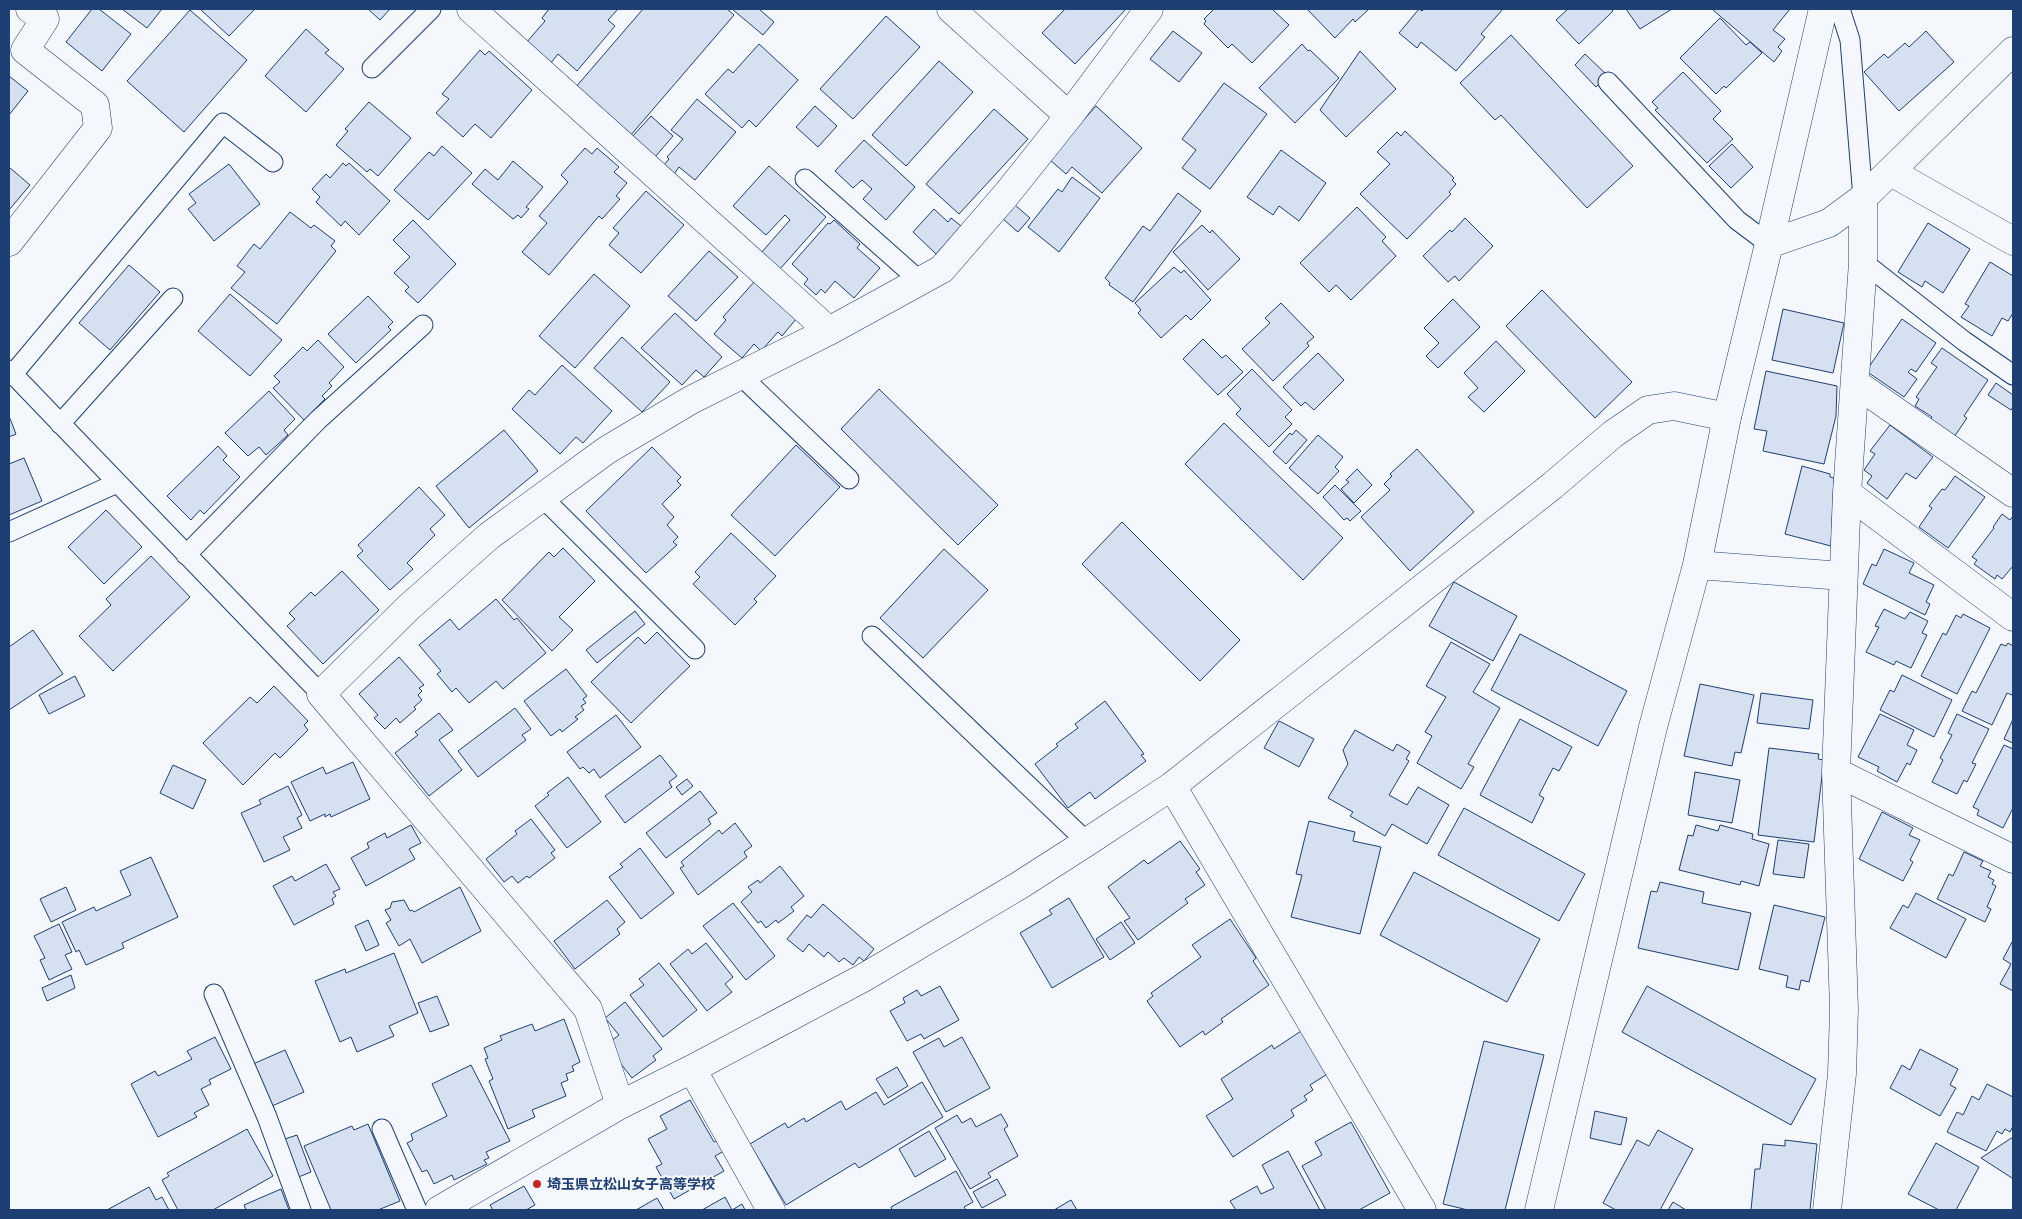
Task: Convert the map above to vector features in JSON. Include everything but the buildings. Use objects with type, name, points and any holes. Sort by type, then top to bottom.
[{"type":"street","points":[[9,242],[98,128],[95,105],[25,50],[45,19],[30,9]]},
{"type":"street","points":[[471,9],[829,331]]},
{"type":"street","points":[[951,9],[1069,116]]},
{"type":"street","points":[[620,1105],[588,1009],[321,694],[408,608],[488,536],[607,450],[691,400],[829,331],[942,269],[1006,195],[1069,116],[1149,9]]},
{"type":"street","points":[[1539,1210],[1653,727],[1697,565],[1727,417],[1823,9]]},
{"type":"street","points":[[1769,244],[1829,223],[1863,198],[2013,51]]},
{"type":"street","points":[[1891,172],[2013,241]]},
{"type":"street","points":[[1827,1210],[1842,1074],[1844,1018],[1836,772],[1847,493],[1863,262],[1863,198]]},
{"type":"street","points":[[1856,383],[2013,493]]},
{"type":"street","points":[[439,1210],[620,1105],[863,978],[1020,885],[1172,786],[1537,498],[1613,434],[1648,410],[1674,406],[1727,417]]},
{"type":"street","points":[[1847,493],[2013,617]]},
{"type":"street","points":[[1697,565],[1843,576]]},
{"type":"street","points":[[1836,772],[2013,859]]},
{"type":"street","points":[[1172,786],[1422,1210]]},
{"type":"street","points":[[692,1069],[771,1210]]},
{"type":"lane","points":[[372,68],[432,9]]},
{"type":"lane","points":[[1840,9],[1850,40],[1863,198]]},
{"type":"lane","points":[[1608,82],[1737,220],[1769,244]]},
{"type":"lane","points":[[272,162],[223,123],[11,372],[321,694]]},
{"type":"lane","points":[[805,179],[920,281]]},
{"type":"lane","points":[[1863,262],[1964,341],[2013,374]]},
{"type":"lane","points":[[60,424],[173,298]]},
{"type":"lane","points":[[186,555],[318,420],[423,325]]},
{"type":"lane","points":[[740,375],[849,479]]},
{"type":"lane","points":[[9,532],[117,483]]},
{"type":"lane","points":[[542,496],[695,649]]},
{"type":"lane","points":[[872,636],[1087,842]]},
{"type":"lane","points":[[214,994],[267,1117],[301,1210]]},
{"type":"lane","points":[[382,1129],[417,1210]]},
{"type":"place","name":"埼玉県立松山女子高等学校","points":[[537,1184]]}]
